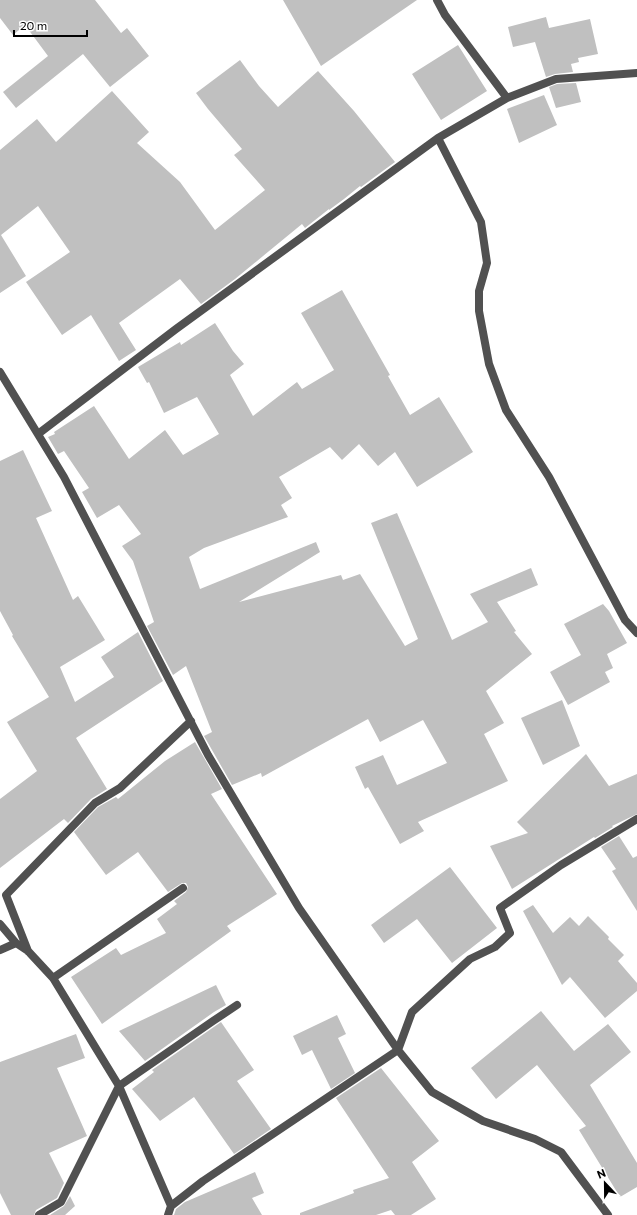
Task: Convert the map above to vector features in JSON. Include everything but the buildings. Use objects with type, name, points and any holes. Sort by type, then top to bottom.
[{"type":"street","points":[[438,0],[444,15],[507,98]]},
{"type":"street","points":[[38,434],[183,325],[438,138],[507,98],[556,79],[637,73]]},
{"type":"street","points":[[438,138],[481,222],[487,263],[479,291],[479,311],[489,364],[506,410],[549,478],[626,620],[637,633]]},
{"type":"street","points":[[0,372],[64,477],[208,754],[298,908],[398,1050],[432,1092],[483,1121],[535,1139],[561,1152],[608,1215]]},
{"type":"street","points":[[28,951],[6,895],[95,803],[120,788],[191,722]]},
{"type":"street","points":[[168,1215],[171,1206],[203,1181],[398,1050],[412,1012],[470,959],[495,948],[510,933],[500,908],[560,865],[637,819]]},
{"type":"street","points":[[53,978],[183,888]]},
{"type":"street","points":[[0,924],[16,943],[28,951],[53,978],[119,1086],[171,1206]]},
{"type":"street","points":[[0,950],[16,943]]},
{"type":"street","points":[[39,1215],[61,1202],[119,1086],[238,1005]]}]
